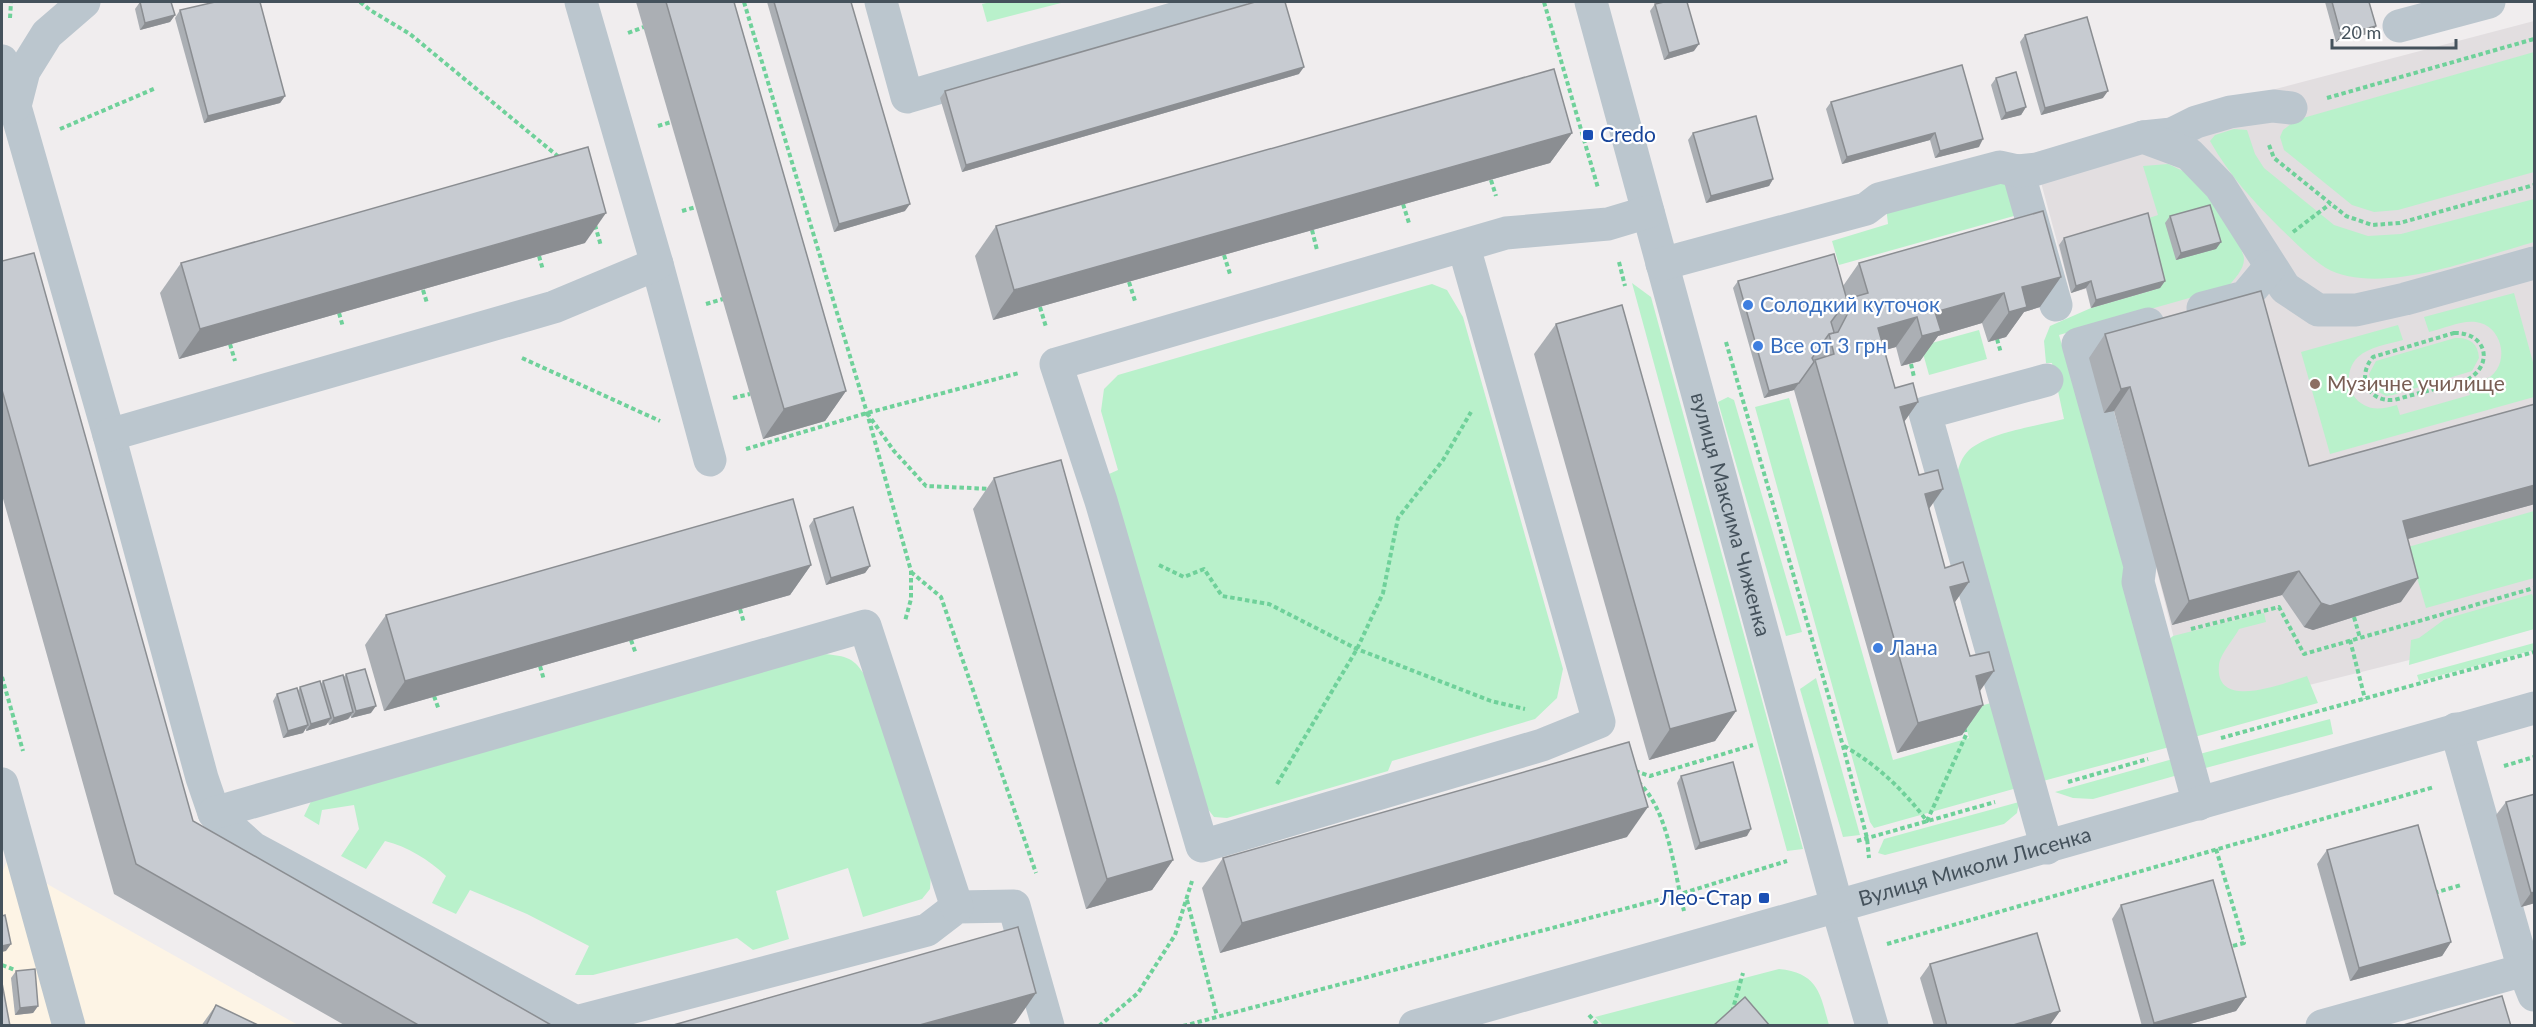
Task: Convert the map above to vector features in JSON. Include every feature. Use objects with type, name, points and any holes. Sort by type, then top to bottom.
[{"type":"street","points":[[8,108],[24,71],[47,34],[84,2]]},
{"type":"street","points":[[581,2],[708,450]]},
{"type":"street","points":[[880,2],[907,97],[1231,2]]},
{"type":"street","name":"вулиця Максима Чиженка","points":[[1591,2],[1837,906],[1872,1026]]},
{"type":"street","points":[[2400,27],[2489,2]]},
{"type":"street","points":[[2,61],[8,108],[27,143],[109,435],[201,778],[214,813],[253,848],[576,1022],[927,930],[957,907],[1014,906],[1048,1026]]},
{"type":"street","points":[[1662,264],[1866,209],[1879,199],[2000,167],[2018,171],[2037,169],[2143,137],[2172,134],[2196,122],[2230,112],[2273,106],[2291,108]]},
{"type":"street","points":[[2143,137],[2189,154],[2220,186],[2285,288],[2318,310],[2356,310],[2405,299],[2535,263]]},
{"type":"street","points":[[2018,171],[2056,305]]},
{"type":"street","points":[[1464,247],[1599,722],[1542,745],[1202,846],[1101,501],[1056,364],[1506,233],[1608,224],[1648,212]]},
{"type":"street","points":[[109,435],[554,307],[657,264]]},
{"type":"street","points":[[2199,804],[2138,582],[2140,566],[2079,344],[2245,297],[2270,267]]},
{"type":"street","points":[[2047,380],[1925,413],[2047,848]]},
{"type":"street","points":[[214,813],[866,626],[957,907]]},
{"type":"street","name":"Вулиця Миколи Лисенка","points":[[1415,1026],[2535,708]]},
{"type":"street","points":[[2322,1026],[2529,982],[2456,729]]},
{"type":"street","points":[[2,784],[69,1026]]},
{"type":"path","points":[[360,2],[410,34],[567,163]]},
{"type":"path","points":[[744,2],[867,413],[910,571],[912,599],[894,652],[880,670]]},
{"type":"path","points":[[2535,39],[2291,108],[2280,114],[2272,123],[2268,135],[2269,147],[2274,158],[2346,216],[2372,225],[2400,223],[2535,185]]},
{"type":"path","points":[[27,143],[156,88]]},
{"type":"path","points":[[2288,236],[2330,204]]},
{"type":"path","points":[[593,218],[603,251],[657,264]]},
{"type":"path","points":[[2454,333],[2472,335],[2479,341],[2484,359],[2481,368],[2467,380],[2394,400],[2385,400],[2369,391],[2364,383],[2367,364],[2373,357],[2454,333]]},
{"type":"path","points":[[1724,334],[1843,746],[1867,838],[1874,896],[1885,945],[2535,757]]},
{"type":"path","points":[[521,357],[708,450],[867,413],[1056,364]]},
{"type":"path","points":[[1274,789],[1314,726],[1357,649],[1383,593],[1398,518],[1443,460],[1497,367]]},
{"type":"path","points":[[867,413],[894,451],[926,486],[993,489]]},
{"type":"path","points":[[1157,564],[1184,577],[1204,569],[1222,596],[1269,604],[1357,649],[1491,701],[1529,710]]},
{"type":"path","points":[[910,571],[941,597],[1038,879],[1014,906]]},
{"type":"path","points":[[2181,632],[2279,607],[2304,654],[2535,588]]},
{"type":"path","points":[[2354,617],[2360,638]]},
{"type":"path","points":[[2350,640],[2365,699]]},
{"type":"path","points":[[1843,746],[1869,760],[1903,790],[1928,821],[1966,735],[1962,718]]},
{"type":"path","points":[[1694,946],[1662,819],[1650,792],[1629,771],[1650,776],[1753,745]]},
{"type":"path","points":[[1099,1026],[1138,993],[1175,935],[1202,846]]},
{"type":"path","points":[[2216,849],[2244,943],[2219,950]]},
{"type":"path","points":[[1187,899],[1217,1016]]},
{"type":"path","points":[[1731,1015],[1744,970],[1733,974]]},
{"type":"path","points":[[1598,1009],[1587,1012],[1599,1026]]},
{"type":"shaded area","name":"Музичне училище","points":[[2534,21],[2534,629],[2193,714],[2086,289],[2071,293],[2033,153]]},
{"type":"shaded area","points":[[7,861],[298,1025],[2,1026],[2,873]]},
{"type":"green space","points":[[1065,2],[987,22],[982,4]]},
{"type":"green space","points":[[2534,52],[2534,172],[2398,210],[2374,212],[2352,205],[2284,150],[2280,137],[2283,130],[2296,120]]},
{"type":"green space","points":[[2234,129],[2247,130],[2255,154],[2264,168],[2334,225],[2368,236],[2401,234],[2534,199],[2534,242],[2458,265],[2401,277],[2373,279],[2348,276],[2326,268],[2303,250],[2261,209],[2217,153],[2210,141],[2215,135]]},
{"type":"green space","points":[[2168,164],[2190,174],[2212,193],[2243,253],[2244,263],[2241,271],[2228,287],[2059,335],[2177,745],[2043,781],[1957,475],[1964,455],[1978,444],[2001,434],[2064,419],[2052,363],[2046,363],[2044,341],[2050,326],[2091,308],[2160,288],[2143,220],[2158,215],[2143,166]]},
{"type":"green space","points":[[1999,174],[2021,214],[1839,265],[1832,241],[1888,224],[1886,206]]},
{"type":"green space","points":[[1632,283],[1651,297],[1803,849],[1787,851]]},
{"type":"green space","points":[[1432,284],[1447,290],[1463,317],[1563,669],[1557,698],[1535,719],[1392,761],[1388,771],[1227,818],[1214,817],[1207,808],[1109,474],[1118,470],[1101,411],[1104,389],[1118,375]]},
{"type":"green space","points":[[2514,293],[2534,366],[2534,397],[2330,454],[2301,352],[2398,325],[2403,340],[2373,348],[2358,357],[2350,369],[2349,382],[2354,396],[2364,405],[2384,408],[2397,405],[2400,415],[2470,395],[2467,385],[2490,377],[2500,362],[2501,353],[2497,337],[2485,325],[2464,322],[2429,332],[2424,317]]},
{"type":"green space","points":[[1979,330],[1987,359],[1929,375],[1921,346]]},
{"type":"green space","points":[[2455,338],[2468,340],[2477,348],[2479,358],[2472,371],[2393,395],[2386,396],[2373,389],[2369,374],[2376,361]]},
{"type":"green space","points":[[1728,397],[1734,400],[1802,632],[1786,636],[1718,402]]},
{"type":"green space","points":[[1789,398],[1893,760],[1969,738],[1962,711],[1991,703],[2017,788],[1874,828],[1870,822],[1755,407]]},
{"type":"green space","points":[[2534,511],[2534,578],[2426,608],[2408,547]]},
{"type":"green space","points":[[2532,594],[2534,629],[2409,665],[2411,640],[2419,638],[2445,619]]},
{"type":"green space","points":[[2264,613],[2266,622],[2239,629],[2224,651],[2219,665],[2220,679],[2228,688],[2253,691],[2307,676],[2318,703],[2187,739],[2162,645],[2173,636]]},
{"type":"green space","points":[[2534,643],[2534,650],[2419,681],[2417,675]]},
{"type":"green space","points":[[823,654],[849,659],[858,666],[867,679],[931,874],[930,889],[922,899],[863,917],[848,868],[776,891],[789,939],[753,950],[737,938],[593,975],[575,975],[589,946],[527,914],[470,890],[456,914],[432,903],[446,876],[410,850],[385,841],[366,869],[341,856],[359,829],[354,805],[322,810],[319,825],[304,816],[314,795]]},
{"type":"green space","points":[[1816,678],[1860,835],[1843,837],[1800,689]]},
{"type":"green space","points":[[2330,719],[2333,734],[2198,770],[2196,755]]},
{"type":"green space","points":[[2180,757],[2185,773],[2093,799],[2073,798],[2055,792]]},
{"type":"green space","points":[[2019,802],[2017,813],[2004,824],[1885,855],[1878,853],[1884,839]]},
{"type":"green space","points":[[1779,969],[1792,971],[1810,980],[1820,994],[1829,1025],[1603,1025],[1595,1017]]},
{"type":"building","points":[[140,2],[171,2],[175,15],[145,23]]},
{"type":"building","points":[[215,2],[260,2],[285,96],[208,116],[180,10]]},
{"type":"building","points":[[666,2],[734,2],[846,391],[784,409]]},
{"type":"building","points":[[774,2],[851,2],[910,204],[839,224]]},
{"type":"building","points":[[1255,2],[1285,2],[1304,67],[966,165],[945,91]]},
{"type":"building","points":[[1687,2],[1699,44],[1669,53],[1655,4]]},
{"type":"building","points":[[2332,2],[2369,2],[2376,26],[2341,35]]},
{"type":"building","points":[[2087,17],[2108,91],[2045,108],[2025,35]]},
{"type":"building","points":[[1962,65],[1983,139],[1940,151],[1935,133],[1847,157],[1831,102]]},
{"type":"building","points":[[1554,69],[1572,133],[1014,290],[996,226]]},
{"type":"building","points":[[2016,72],[2026,107],[2006,113],[1996,78]]},
{"type":"building","points":[[1756,116],[1773,179],[1711,196],[1693,133]]},
{"type":"building","points":[[588,147],[606,213],[200,329],[181,263]]},
{"type":"building","points":[[2210,205],[2221,242],[2181,253],[2170,216]]},
{"type":"building","points":[[2043,211],[2061,277],[2022,287],[2027,307],[2009,312],[2004,293],[1935,312],[1941,331],[1922,336],[1917,317],[1878,328],[1895,388],[1913,383],[1918,402],[1900,407],[1919,475],[1938,470],[1943,489],[1925,494],[1945,568],[1963,562],[1969,582],[1950,587],[1970,656],[1989,652],[1994,671],[1976,676],[1983,705],[1918,723],[1815,360],[1834,354],[1829,334],[1838,332],[1850,309],[1847,299],[1868,293],[1859,263]]},
{"type":"building","points":[[2148,213],[2165,281],[2096,300],[2091,281],[2076,286],[2064,238]]},
{"type":"building","points":[[34,253],[193,821],[553,1026],[420,1026],[136,864],[2,390],[2,261]]},
{"type":"building","points":[[1834,254],[1847,300],[1831,322],[1834,332],[1829,334],[1812,358],[1814,362],[1799,383],[1769,391],[1738,281]]},
{"type":"building","points":[[2261,291],[2309,466],[2535,404],[2535,485],[2403,521],[2418,578],[2330,606],[2321,603],[2299,571],[2189,601],[2130,387],[2121,389],[2105,334]]},
{"type":"building","points":[[1622,305],[1736,711],[1670,729],[1556,324]]},
{"type":"building","points":[[1061,460],[1173,860],[1107,879],[994,478]]},
{"type":"building","points":[[793,499],[811,565],[405,681],[386,615]]},
{"type":"building","points":[[853,507],[870,566],[831,578],[814,519]]},
{"type":"building","points":[[365,669],[376,706],[356,711],[346,674]]},
{"type":"building","points":[[343,675],[353,712],[334,718],[323,681]]},
{"type":"building","points":[[320,681],[331,718],[311,724],[300,687]]},
{"type":"building","points":[[297,688],[308,725],[288,731],[277,694]]},
{"type":"building","points":[[1629,742],[1648,807],[1242,923],[1223,858]]},
{"type":"building","points":[[1733,762],[1751,829],[1700,843],[1681,776]]},
{"type":"building","points":[[2535,794],[2535,892],[2531,893],[2506,802]]},
{"type":"building","points":[[2418,825],[2451,942],[2359,968],[2327,850]]},
{"type":"building","points":[[2213,880],[2246,997],[2154,1023],[2121,905]]},
{"type":"building","points":[[5,915],[11,944],[2,946],[2,916]]},
{"type":"building","points":[[1018,927],[1036,993],[916,1026],[670,1026]]},
{"type":"building","points":[[2037,933],[2060,1011],[2010,1026],[1947,1026],[1930,964]]},
{"type":"building","points":[[35,969],[38,1006],[20,1008],[16,971]]},
{"type":"building","points":[[2,983],[10,1026],[2,1026]]},
{"type":"building","points":[[2502,996],[2511,1026],[2400,1026]]},
{"type":"building","points":[[1745,997],[1770,1026],[1713,1026]]},
{"type":"building","points":[[216,1005],[260,1026],[206,1026]]},
{"type":"place","name":"Credo","points":[[1588,135]]},
{"type":"place","name":"Солодкий куточок","points":[[1748,305]]},
{"type":"place","name":"Все от 3 грн","points":[[1758,346]]},
{"type":"place","name":"Музичне училище","points":[[2315,384]]},
{"type":"place","name":"Лана","points":[[1878,648]]},
{"type":"place","name":"Лео-Стар","points":[[1764,898]]}]
